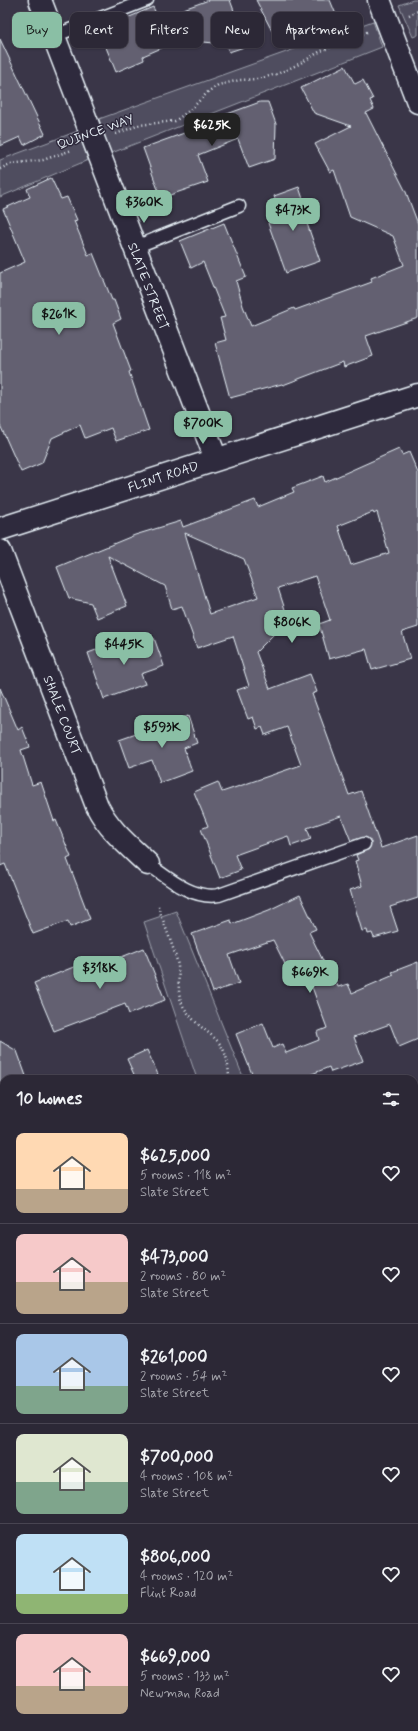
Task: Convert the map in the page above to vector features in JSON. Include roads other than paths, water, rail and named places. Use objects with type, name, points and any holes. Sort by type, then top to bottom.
[{"type":"street","name":"SLATE STREET","points":[[40,0],[45,12]]},
{"type":"street","points":[[380,0],[418,102]]},
{"type":"street","name":"SLATE STREET","points":[[59,48],[216,459]]},
{"type":"street","name":"FLINT ROAD","points":[[0,529],[418,395]]},
{"type":"street","name":"SHALE COURT","points":[[0,551],[97,806],[104,820],[148,864]]},
{"type":"lane","points":[[62,33],[147,0]]},
{"type":"lane","points":[[135,248],[239,206]]},
{"type":"lane","points":[[148,864],[184,888],[209,897],[364,844]]}]
